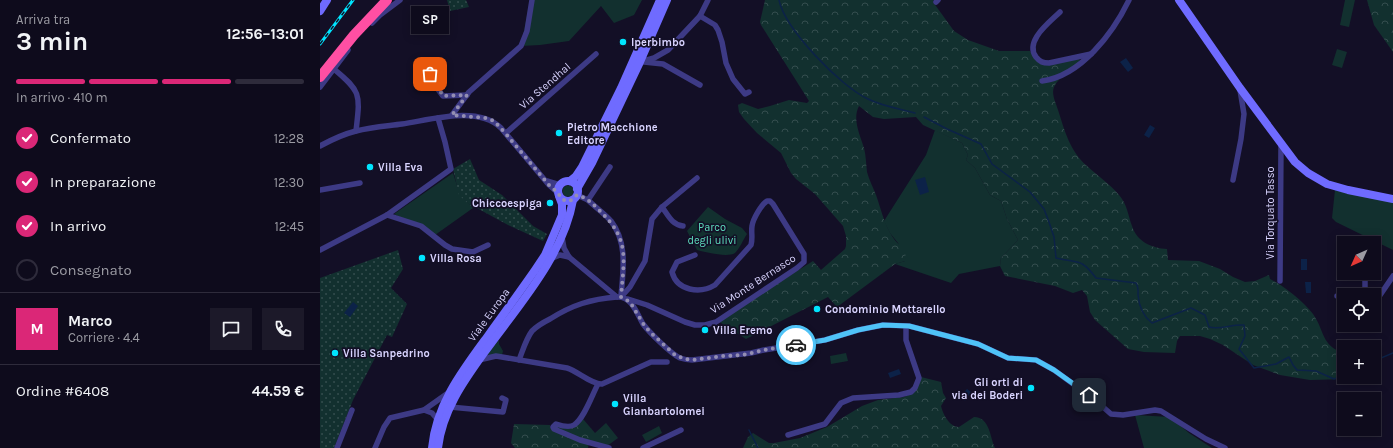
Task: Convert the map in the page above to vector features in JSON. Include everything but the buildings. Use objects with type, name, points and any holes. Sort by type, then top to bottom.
[{"type":"highway","points":[[320,77],[354,35],[387,0]]},
{"type":"street","points":[[320,11],[327,0]]},
{"type":"street","points":[[320,87],[366,28],[400,0]]},
{"type":"street","points":[[452,115],[467,95],[521,46],[527,31],[532,0]]},
{"type":"street","points":[[570,182],[579,172],[621,88],[660,0]]},
{"type":"street","name":"Viale Europa","points":[[438,448],[444,423],[455,395],[541,275],[550,259],[568,222],[576,194],[640,62],[667,0]]},
{"type":"street","points":[[640,62],[654,58],[668,50],[700,16],[708,0]]},
{"type":"street","points":[[1042,81],[1051,80],[1061,76],[1077,66],[1099,47],[1113,30],[1129,0]]},
{"type":"street","points":[[1179,0],[1281,146],[1295,162],[1308,173],[1327,184],[1393,199]]},
{"type":"street","points":[[1060,12],[1033,40],[1031,48],[1034,54],[1043,62],[1049,63],[1091,54]]},
{"type":"street","points":[[700,16],[715,25],[722,42],[726,63],[733,79],[745,94],[749,92]]},
{"type":"street","name":"Via Stendhal","points":[[506,134],[596,54]]},
{"type":"street","points":[[423,60],[443,96],[467,95]]},
{"type":"street","points":[[640,62],[663,64],[700,85]]},
{"type":"street","points":[[334,69],[351,84],[357,94],[358,105],[356,131]]},
{"type":"street","points":[[1232,180],[1241,139],[1244,114],[1240,88]]},
{"type":"street","points":[[320,146],[356,131],[452,115],[490,119],[498,124],[545,180],[553,184],[564,200],[576,194]]},
{"type":"street","points":[[320,250],[387,214],[451,170],[438,118]]},
{"type":"street","name":"Via Torquato Tasso","points":[[1280,281],[1281,146]]},
{"type":"street","points":[[588,200],[610,167]]},
{"type":"street","points":[[519,360],[528,338],[538,326],[574,305],[621,297],[630,287],[645,261],[652,219],[662,207],[697,178]]},
{"type":"street","points":[[559,191],[565,182],[570,182],[575,184],[576,194]]},
{"type":"street","points":[[320,190],[360,183]]},
{"type":"street","name":"Viale Europa","points":[[432,448],[438,420],[449,392],[545,255],[562,215],[562,204],[559,191]]},
{"type":"street","points":[[576,194],[588,200],[610,221],[618,232],[622,245],[624,264],[621,297]]},
{"type":"street","name":"Via Monte Bernasco","points":[[569,257],[621,297],[647,305],[685,322],[696,325],[706,325],[716,322],[797,268],[804,262],[805,258],[804,254],[770,201],[767,201],[762,206],[752,225],[751,245],[715,285],[708,289],[697,291],[689,288],[679,282],[674,277],[672,272],[677,262],[695,255]]},
{"type":"street","points":[[662,207],[672,222],[683,226]]},
{"type":"street","points":[[387,214],[420,226],[452,249],[473,252],[488,245]]},
{"type":"street","points":[[562,235],[564,248],[569,257]]},
{"type":"street","points":[[550,259],[560,255],[569,257]]},
{"type":"street","points":[[1381,289],[1393,276]]},
{"type":"street","points":[[621,297],[634,308],[650,332],[675,355],[685,359],[692,360],[743,355],[825,340],[883,325],[906,326],[978,344],[1008,358],[1036,360],[1054,370],[1095,400],[1110,414],[1123,415],[1155,410],[1161,411],[1206,439],[1225,448]]},
{"type":"street","points":[[788,436],[825,424],[841,403],[853,398],[898,395],[911,392],[915,388],[919,378],[906,340],[906,326]]},
{"type":"street","points":[[479,360],[496,356],[571,369],[598,384],[602,384],[651,362],[667,362]]},
{"type":"street","points":[[598,384],[580,419],[573,426],[567,427],[556,424],[553,427],[554,429],[580,440],[609,448]]},
{"type":"street","points":[[375,448],[384,427],[390,418],[424,410],[436,403],[449,392]]},
{"type":"street","points":[[450,407],[503,412],[506,400],[502,398]]},
{"type":"street","points":[[337,448],[352,410]]},
{"type":"street","points":[[424,410],[432,413],[438,420]]},
{"type":"street","points":[[643,448],[681,430]]},
{"type":"green space","points":[[447,0],[466,0],[469,7],[450,11]]},
{"type":"green space","points":[[530,0],[642,0],[634,15],[614,23],[601,6],[569,41],[521,46]]},
{"type":"green space","points":[[765,0],[934,0],[933,2],[954,31],[968,40],[999,51],[1030,51],[1037,61],[1079,59],[1080,61],[1059,80],[1053,90],[1063,126],[1076,154],[1122,198],[1134,232],[1137,236],[1151,246],[1167,249],[1168,260],[1199,261],[1220,269],[1245,282],[1255,281],[1269,275],[1270,279],[1287,290],[1304,304],[1317,320],[1327,342],[1337,350],[1337,379],[1310,380],[1280,375],[1253,365],[1223,345],[1200,336],[1180,336],[1177,341],[1175,353],[1144,352],[1128,349],[1095,320],[1090,312],[1087,296],[1082,290],[1073,293],[1055,286],[1005,276],[1000,266],[1001,258],[1018,240],[1007,219],[1001,201],[990,195],[975,168],[966,160],[968,155],[962,143],[923,125],[916,117],[884,119],[873,117],[859,106],[856,122],[865,151],[867,172],[886,226],[894,239],[906,250],[905,261],[895,264],[837,307],[828,297],[746,339],[718,321],[813,261],[821,270],[845,249],[846,246],[846,236],[843,226],[815,194],[796,179],[791,173],[781,153],[757,133],[739,112],[738,105],[742,103],[758,109],[789,100],[807,103],[809,101],[760,22]]},
{"type":"green space","points":[[1345,0],[1355,0],[1349,27],[1340,25]]},
{"type":"green space","points":[[1367,0],[1393,0],[1393,52],[1374,25]]},
{"type":"green space","points":[[1337,49],[1347,52],[1342,68],[1332,65]]},
{"type":"green space","points":[[935,130],[962,143],[968,155],[966,160],[975,168],[990,195],[1001,201],[1007,219],[1018,240],[1001,258],[1000,266],[959,274],[951,283],[895,264],[905,261],[898,243],[890,233],[884,221],[926,155]]},
{"type":"green space","points":[[470,159],[479,180],[502,195],[533,226],[547,234],[543,241],[508,225],[475,207],[473,208],[459,195],[453,169]]},
{"type":"green space","points":[[453,173],[460,195],[473,208],[435,235],[394,214]]},
{"type":"green space","points":[[568,185],[572,187],[574,191],[572,195],[568,197],[564,195],[562,191],[564,187]]},
{"type":"green space","points":[[1335,190],[1393,202],[1393,250],[1381,244],[1381,236],[1364,236],[1336,222],[1332,218]]},
{"type":"green space","name":"Parco degli ulivi","points":[[708,207],[725,219],[742,228],[747,234],[735,253],[722,255],[697,250],[687,231]]},
{"type":"green space","points":[[398,250],[403,269],[391,288],[407,304],[392,337],[387,335],[353,400],[334,448],[320,448],[320,278]]},
{"type":"green space","points":[[499,340],[499,344],[503,351],[502,355],[488,355],[487,354]]},
{"type":"green space","points":[[846,353],[848,361],[831,364],[830,356]]},
{"type":"green space","points":[[921,377],[941,382],[943,393],[946,398],[941,406],[943,413],[952,425],[959,427],[974,417],[983,420],[989,429],[995,448],[743,448],[748,437],[753,433],[769,443],[800,438],[827,427],[862,406],[878,400],[904,397],[913,393]]},
{"type":"green space","points":[[1135,415],[1170,417],[1189,433],[1212,448],[1144,448]]},
{"type":"green space","points":[[583,419],[595,433],[606,423],[618,438],[607,446],[589,442],[588,448],[515,448],[511,443],[514,424],[550,425],[550,428],[556,426],[566,428]]},
{"type":"green space","points":[[659,426],[662,433],[646,442],[642,435]]},
{"type":"water","points":[[1126,58],[1133,68],[1128,72],[1120,62]]},
{"type":"water","points":[[1150,125],[1155,128],[1149,138],[1144,135]]},
{"type":"water","points":[[925,177],[929,192],[920,195],[915,180]]},
{"type":"water","points":[[1301,259],[1307,259],[1307,270],[1301,270]]},
{"type":"water","points":[[1305,282],[1311,282],[1311,293],[1306,293]]},
{"type":"water","points":[[353,302],[358,306],[350,317],[344,313]]},
{"type":"water","points":[[899,369],[901,374],[890,378],[888,373]]},
{"type":"water","points":[[967,389],[971,392],[965,401],[960,397]]},
{"type":"waterway","points":[[779,0],[783,12],[803,41],[844,83],[868,99],[915,113]]},
{"type":"waterway","points":[[924,117],[981,144],[992,164],[1030,192],[1044,209],[1054,237],[1056,258],[1079,262],[1091,271],[1096,278],[1136,283],[1138,287],[1140,307],[1152,323],[1191,308],[1205,315],[1209,327],[1217,328],[1244,325],[1245,336],[1239,349],[1254,368],[1276,364],[1289,357],[1297,370],[1316,371],[1334,379],[1337,378]]},
{"type":"waterway","points":[[1381,358],[1393,353]]},
{"type":"waterway","points":[[749,430],[758,448]]},
{"type":"railway","points":[[320,44],[353,0]]},
{"type":"way so far","points":[[430,74],[443,96],[449,97],[467,95],[452,115],[486,118],[494,121],[562,199],[570,201],[576,198],[577,195],[580,196],[588,200],[610,221],[618,232],[622,245],[624,264],[621,297],[626,298],[630,302],[650,332],[679,358],[692,360],[743,355],[796,345]]},
{"type":"place","name":"Iperbimbo","points":[[623,42]]},
{"type":"place","name":"SP","points":[[430,74]]},
{"type":"place","name":"Pietro Macchione Editore","points":[[559,133]]},
{"type":"place","name":"Villa Eva","points":[[370,167]]},
{"type":"place","name":"Chiccoespiga","points":[[550,203]]},
{"type":"place","name":"Villa Rosa","points":[[422,258]]},
{"type":"place","name":"Condominio Mottarello","points":[[817,309]]},
{"type":"place","name":"Villa Eremo","points":[[705,330]]},
{"type":"place","name":"Villa Sanpedrino","points":[[335,353]]},
{"type":"place","name":"Gli orti di via dei Boderi","points":[[1031,388]]},
{"type":"place","name":"Villa Gianbartolomei","points":[[615,404]]},
{"type":"route","points":[[796,345],[825,340],[858,330],[883,325],[909,326],[978,344],[1008,358],[1036,360],[1054,370],[1089,395]]}]
